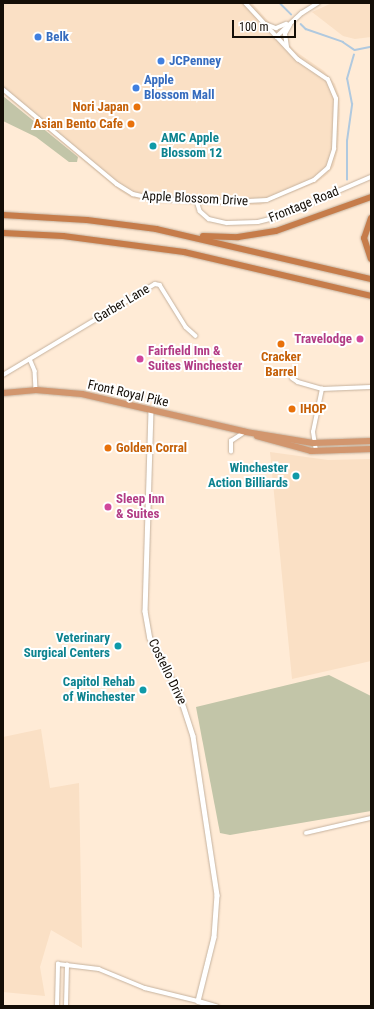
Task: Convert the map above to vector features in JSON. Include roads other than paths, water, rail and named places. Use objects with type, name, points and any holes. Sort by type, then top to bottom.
[{"type":"highway","points":[[3,215],[87,220],[172,232],[228,237],[257,235],[286,228],[371,197]]},
{"type":"highway","points":[[371,218],[364,238],[371,259]]},
{"type":"highway","points":[[172,232],[371,279]]},
{"type":"highway","points":[[3,233],[77,238],[184,252],[371,296]]},
{"type":"highway","name":"Front Royal Pike","points":[[3,393],[36,390],[82,394],[246,432],[313,443],[371,442]]},
{"type":"highway","name":"Front Royal Pike","points":[[246,432],[284,446],[316,452],[371,449]]},
{"type":"street","name":"Apple Blossom Drive","points":[[3,89],[127,191],[154,199],[263,201],[314,180],[328,168],[334,149],[337,112],[334,90],[324,76],[303,64],[288,50],[245,3]]},
{"type":"street","points":[[276,36],[294,20],[318,3]]},
{"type":"street","points":[[264,24],[278,28],[294,20]]},
{"type":"street","points":[[288,50],[285,34],[294,20]]},
{"type":"street","name":"Frontage Road","points":[[198,201],[200,211],[209,219],[227,223],[258,222],[285,214],[371,177]]},
{"type":"street","name":"Garber Lane","points":[[3,375],[157,284],[186,327],[196,336]]},
{"type":"street","points":[[30,359],[35,371],[36,390]]},
{"type":"street","points":[[292,378],[298,382],[322,389],[370,387]]},
{"type":"street","points":[[316,452],[313,443],[322,389]]},
{"type":"street","name":"Costello Drive","points":[[151,410],[146,618],[150,638],[178,689],[191,726],[217,887],[214,937],[198,1001]]},
{"type":"street","points":[[231,452],[231,441],[246,432]]},
{"type":"street","points":[[306,833],[371,818]]},
{"type":"street","points":[[58,1006],[58,964],[99,969],[145,988],[216,1006]]},
{"type":"street","points":[[66,1006],[67,965]]},
{"type":"waterway","points":[[280,3],[291,14]]},
{"type":"waterway","points":[[301,24],[306,29],[343,42],[355,50],[371,47]]},
{"type":"waterway","points":[[347,180],[347,141],[352,104],[347,79],[354,55]]},
{"type":"place","name":"Belk","points":[[38,37]]},
{"type":"place","name":"JCPenney","points":[[161,61]]},
{"type":"place","name":"Apple Blossom Mall","points":[[136,88]]},
{"type":"place","name":"Nori Japan","points":[[137,107]]},
{"type":"place","name":"Asian Bento Cafe","points":[[131,124]]},
{"type":"place","name":"AMC Apple Blossom 12","points":[[153,146]]},
{"type":"place","name":"Travelodge","points":[[360,339]]},
{"type":"place","name":"Cracker Barrel","points":[[281,344]]},
{"type":"place","name":"Fairfield Inn & Suites Winchester","points":[[140,359]]},
{"type":"place","name":"IHOP","points":[[292,409]]},
{"type":"place","name":"Golden Corral","points":[[108,448]]},
{"type":"place","name":"Winchester Action Billiards","points":[[296,476]]},
{"type":"place","name":"Sleep Inn & Suites","points":[[108,507]]},
{"type":"place","name":"Veterinary Surgical Centers","points":[[118,646]]},
{"type":"place","name":"Capitol Rehab of Winchester","points":[[143,690]]}]
